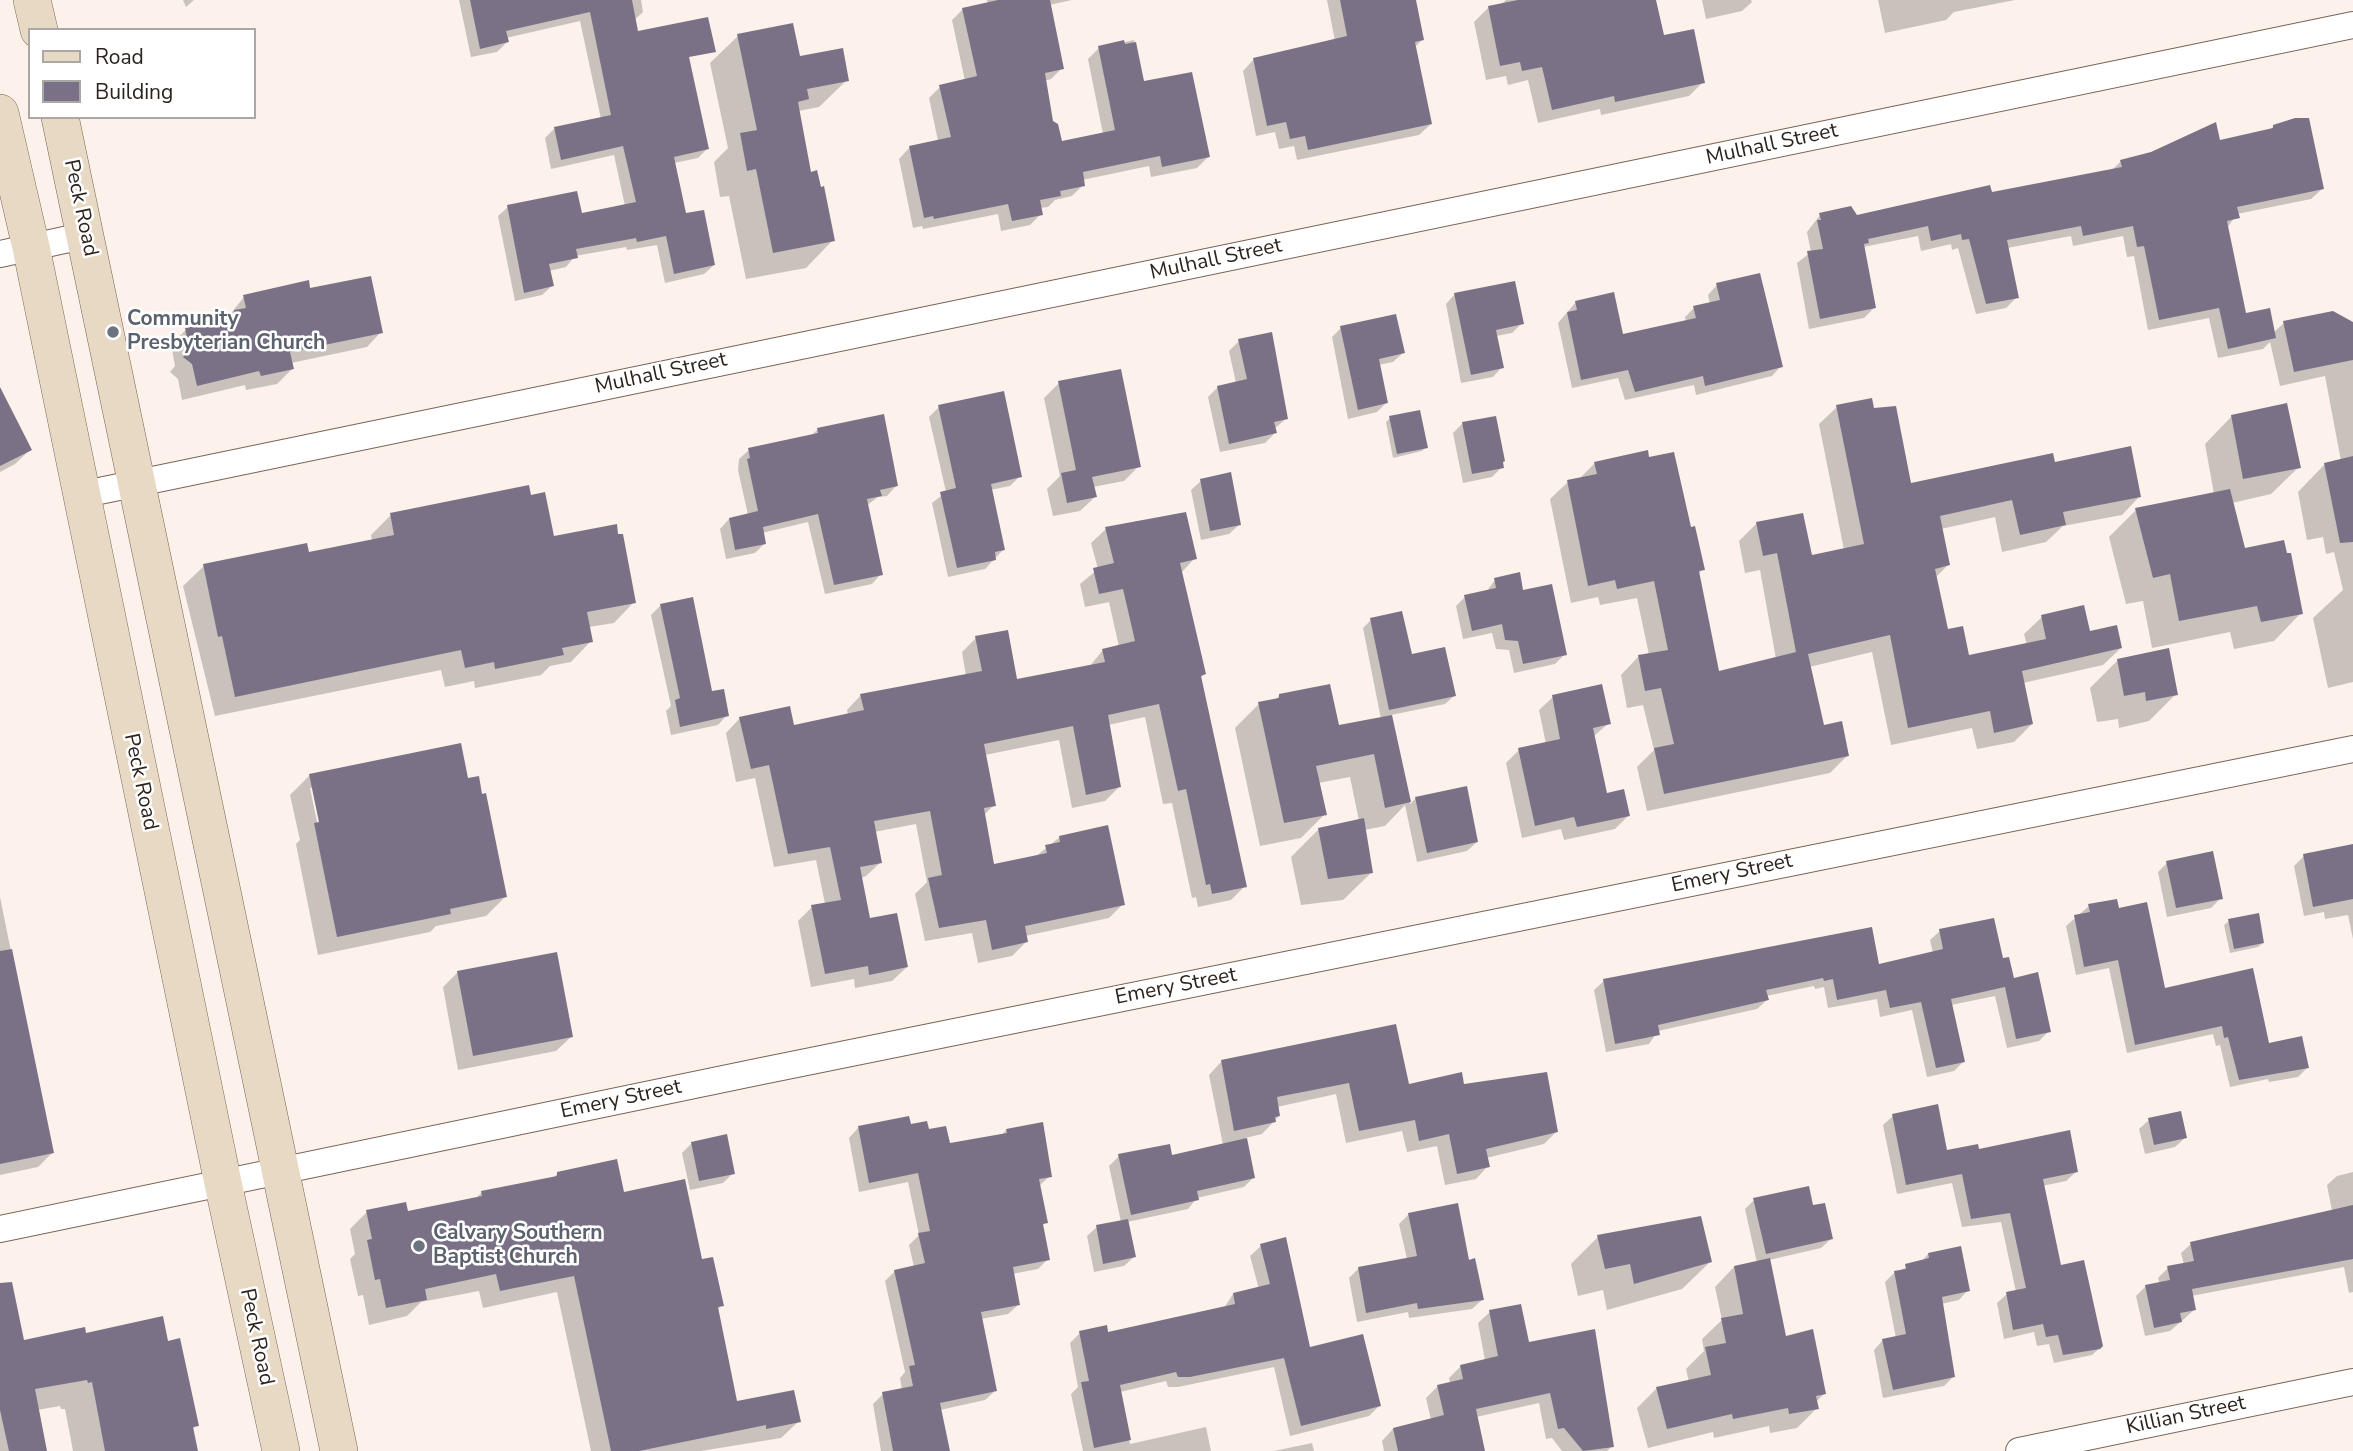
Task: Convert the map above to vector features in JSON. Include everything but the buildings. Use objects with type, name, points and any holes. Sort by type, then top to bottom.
[{"type":"main road","points":[[32,0],[39,28]]},
{"type":"main road","name":"Peck Road","points":[[0,114],[16,250],[80,495],[281,1451]]},
{"type":"main road","name":"Peck Road","points":[[60,119],[87,234],[136,484],[339,1451]]},
{"type":"street","name":"Mulhall Street","points":[[80,495],[2353,25]]},
{"type":"street","points":[[16,250],[87,234]]},
{"type":"street","name":"Emery Street","points":[[0,1230],[2353,749]]},
{"type":"street","name":"Killian Street","points":[[2019,1451],[2353,1382]]},
{"type":"place","name":"Community Presbyterian Church","points":[[113,332]]},
{"type":"place","name":"Calvary Southern Baptist Church","points":[[419,1246]]}]
